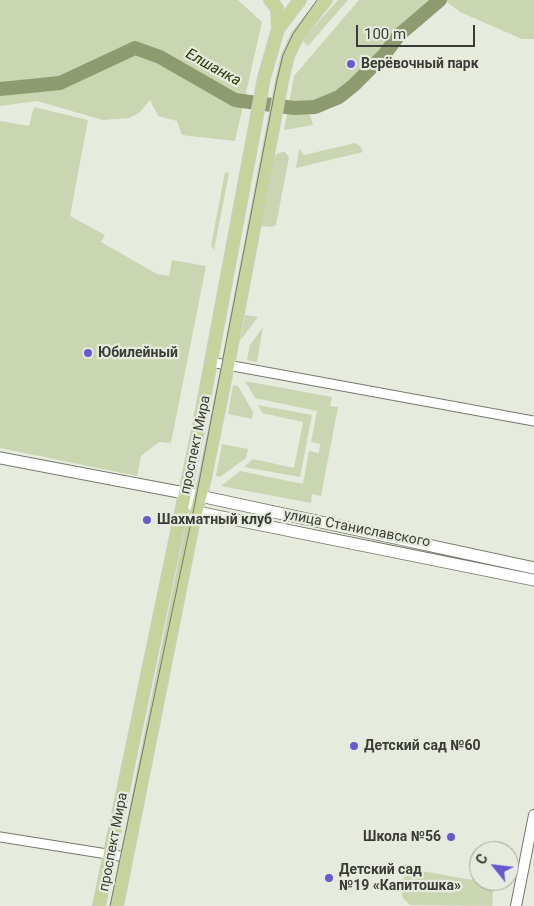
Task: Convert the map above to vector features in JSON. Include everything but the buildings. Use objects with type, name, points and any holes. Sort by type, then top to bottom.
[{"type":"main road","points":[[270,0],[277,8],[278,29]]},
{"type":"main road","name":"проспект Мира","points":[[99,906],[185,493],[264,78],[278,29],[300,0]]},
{"type":"main road","name":"проспект Мира","points":[[117,906],[176,609],[228,365],[282,81],[288,56],[298,35],[326,0]]},
{"type":"main road","name":"улица Станиславского","points":[[0,458],[200,496],[534,568]]},
{"type":"main road","points":[[185,493],[197,512]]},
{"type":"main road","name":"улица Станиславского","points":[[197,512],[534,580]]},
{"type":"street","points":[[210,362],[534,421]]},
{"type":"street","points":[[160,606],[176,609]]},
{"type":"street","points":[[155,633],[171,636]]},
{"type":"street","points":[[139,711],[155,714]]},
{"type":"street","points":[[516,906],[534,815]]},
{"type":"street","points":[[114,829],[131,833]]},
{"type":"street","points":[[0,837],[126,857]]},
{"type":"green space","points":[[0,0],[238,0],[262,22],[235,141],[182,135],[177,121],[158,116],[150,100],[139,113],[129,118],[103,120],[37,101],[0,106]]},
{"type":"green space","points":[[338,0],[348,0],[308,46],[302,40]]},
{"type":"green space","points":[[359,0],[436,0],[407,21],[348,86],[309,112],[313,125],[284,130],[294,76]]},
{"type":"green space","points":[[444,0],[534,0],[534,39],[522,39],[460,12]]},
{"type":"green space","name":"Юбилейный","points":[[34,107],[88,120],[70,216],[105,235],[101,242],[157,274],[169,276],[172,260],[206,266],[171,443],[159,442],[141,456],[137,476],[0,448],[0,121],[29,126]]},
{"type":"green space","points":[[355,143],[360,146],[363,152],[296,168],[299,149],[304,155]]},
{"type":"green space","points":[[285,152],[289,157],[276,225],[272,227],[261,226],[274,157],[278,153]]},
{"type":"green space","points":[[225,172],[229,173],[214,250],[211,246]]},
{"type":"green space","points":[[245,315],[258,317],[240,341]]},
{"type":"green space","points":[[263,327],[257,362],[247,360],[250,345]]},
{"type":"green space","points":[[245,381],[332,397],[330,406],[338,407],[321,496],[312,494],[311,503],[221,486],[240,471],[303,484],[309,451],[319,453],[320,444],[311,442],[317,411],[255,398]]},
{"type":"green space","points":[[233,385],[238,386],[253,412],[252,419],[228,414]]},
{"type":"green space","points":[[258,405],[312,415],[300,477],[244,467],[253,459],[294,468],[303,422],[262,413]]},
{"type":"green space","points":[[222,444],[248,449],[246,458],[220,477],[216,476]]},
{"type":"green space","points":[[416,870],[469,879],[469,891],[493,892],[492,906],[410,905],[403,898],[400,886],[406,874]]},
{"type":"waterway","name":"Елшанка","points":[[0,89],[60,83],[135,48],[160,57],[235,100],[294,108],[315,107],[339,97],[354,85],[384,55],[399,35],[440,0]]},
{"type":"tram line","points":[[110,906],[194,508],[277,80],[283,55],[293,34],[317,0]]},
{"type":"place","name":"Верёвочный парк","points":[[351,64]]},
{"type":"place","name":"Юбилейный","points":[[88,353]]},
{"type":"place","name":"Шахматный клуб","points":[[147,520]]},
{"type":"place","name":"Детский сад №60","points":[[354,746]]},
{"type":"place","name":"Школа №56","points":[[451,837]]},
{"type":"place","name":"Детский сад №19 «Капитошка»","points":[[329,878]]}]
